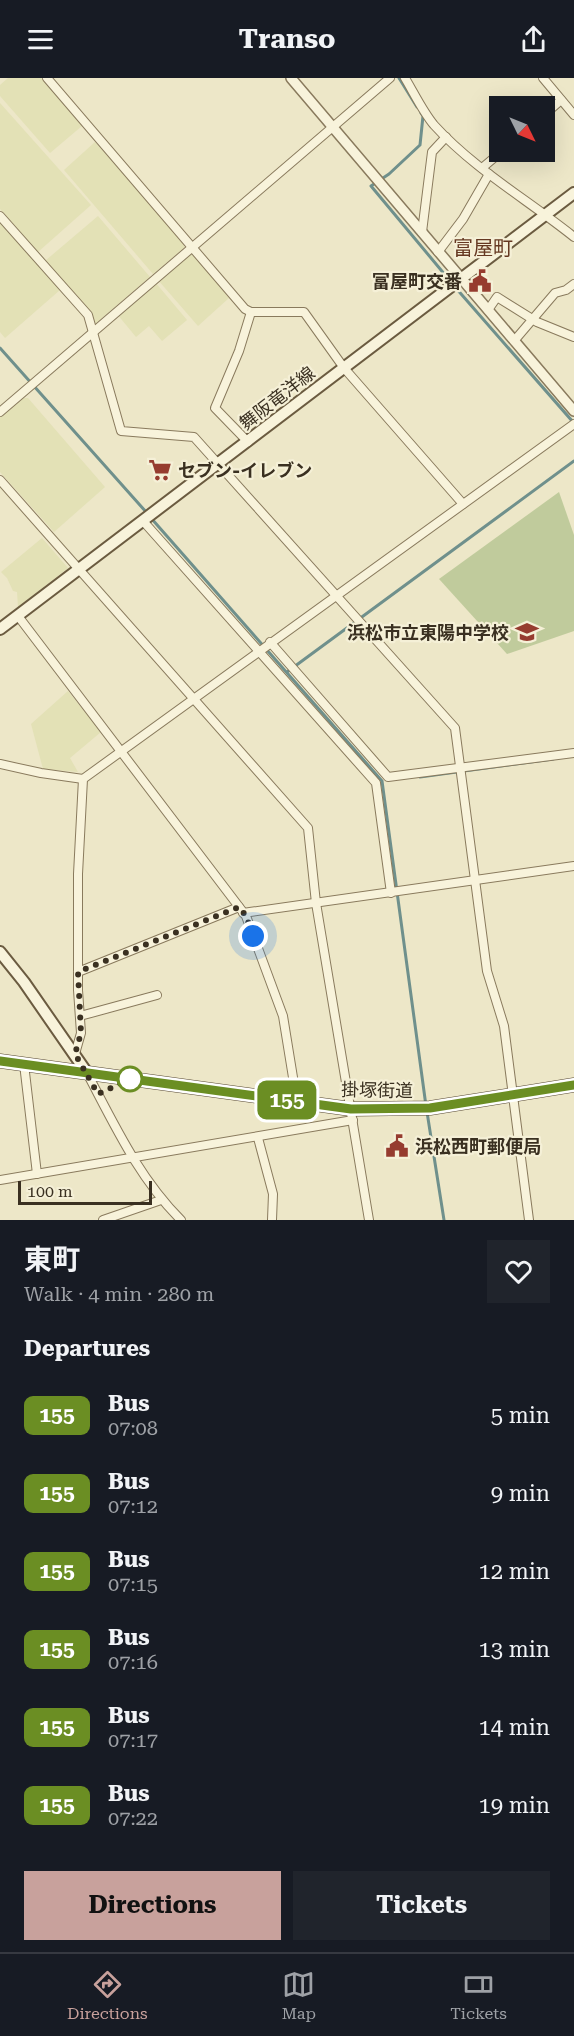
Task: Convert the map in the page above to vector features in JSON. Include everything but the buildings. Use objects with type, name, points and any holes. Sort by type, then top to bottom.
[{"type":"highway","name":"掛塚街道","points":[[0,1061],[297,1102],[352,1115],[426,1108],[574,1085]]},
{"type":"main road","name":"舞阪竜洋線","points":[[0,629],[574,193]]},
{"type":"main road","points":[[0,952],[24,982],[87,1073]]},
{"type":"street","points":[[47,78],[245,309],[250,312],[304,312],[344,368],[463,504]]},
{"type":"street","points":[[291,78],[574,411]]},
{"type":"street","points":[[0,412],[390,78]]},
{"type":"street","points":[[405,78],[432,123],[446,137],[489,174],[574,237]]},
{"type":"street","points":[[543,78],[574,115]]},
{"type":"street","points":[[555,105],[561,100]]},
{"type":"street","points":[[422,232],[432,152],[446,137]]},
{"type":"street","points":[[482,168],[489,162]]},
{"type":"street","points":[[438,252],[464,219],[489,174]]},
{"type":"street","points":[[0,216],[88,315],[121,431],[194,437],[455,728],[487,971],[504,1026],[529,1220]]},
{"type":"street","points":[[514,341],[555,293],[566,290],[574,284]]},
{"type":"street","points":[[488,310],[497,297],[534,320],[574,337]]},
{"type":"street","points":[[248,442],[215,408],[239,351],[250,312]]},
{"type":"street","points":[[0,764],[83,779],[270,642],[573,426]]},
{"type":"street","points":[[0,480],[308,828],[316,903],[369,1220]]},
{"type":"street","points":[[142,522],[376,783],[394,892]]},
{"type":"street","points":[[18,616],[241,910],[283,1016],[297,1102]]},
{"type":"street","points":[[270,642],[388,777],[574,753]]},
{"type":"street","points":[[75,1054],[81,1033],[78,972],[78,874],[83,779]]},
{"type":"street","points":[[78,972],[241,910],[316,903],[574,866]]},
{"type":"street","points":[[80,1016],[156,995]]},
{"type":"street","points":[[24,1064],[37,1174]]},
{"type":"street","points":[[87,1073],[132,1158],[160,1200],[181,1220]]},
{"type":"street","points":[[0,1180],[258,1137],[352,1115]]},
{"type":"street","points":[[258,1137],[273,1194],[272,1220]]},
{"type":"street","points":[[103,1220],[160,1200]]},
{"type":"shaded area","points":[[8,78],[43,78],[82,126],[50,153],[0,96],[0,85]]},
{"type":"shaded area","points":[[0,103],[91,205],[38,252],[0,209]]},
{"type":"shaded area","points":[[95,142],[185,244],[184,248],[153,274],[64,170]]},
{"type":"shaded area","points":[[98,216],[150,277],[95,324],[92,314],[45,261]]},
{"type":"shaded area","points":[[0,223],[60,290],[5,338],[0,332]]},
{"type":"shaded area","points":[[188,254],[193,254],[229,298],[198,326],[158,280]]},
{"type":"shaded area","points":[[155,282],[187,320],[162,341],[149,326],[136,337],[117,314]]},
{"type":"shaded area","points":[[22,398],[28,398],[105,487],[54,532],[0,472],[0,417]]},
{"type":"shaded area","points":[[42,538],[68,568],[18,607],[17,592],[13,591],[7,578],[1,572]]},
{"type":"shaded area","points":[[68,691],[101,732],[70,758],[78,772],[43,769],[31,724]]},
{"type":"green space","name":"浜松市立東陽中学校","points":[[559,492],[574,535],[574,631],[507,654],[439,579]]},
{"type":"waterway","points":[[399,78],[417,107]]},
{"type":"waterway","points":[[421,113],[423,116],[420,145],[389,174],[371,186],[451,282]]},
{"type":"waterway","points":[[455,287],[573,422]]},
{"type":"waterway","points":[[0,348],[147,513]]},
{"type":"waterway","points":[[287,672],[574,461]]},
{"type":"waterway","points":[[151,518],[382,781],[426,1106]]},
{"type":"waterway","points":[[420,777],[553,759]]},
{"type":"waterway","points":[[427,1112],[444,1220]]},
{"type":"bus line","name":"155","points":[[0,1061],[351,1109],[430,1108],[574,1085]]},
{"type":"place","name":"富屋町交番","points":[[480,281]]},
{"type":"place","name":"セブン-イレブン","points":[[160,470]]},
{"type":"place","name":"浜松市立東陽中学校","points":[[527,632]]},
{"type":"place","name":"浜松西町郵便局","points":[[397,1146]]},
{"type":"district","name":"富屋町","points":[[483,248]]},
{"type":"route","points":[[130,1079],[98,1094],[75,1054],[81,1033],[78,972],[239,907],[246,916],[253,936]]}]
